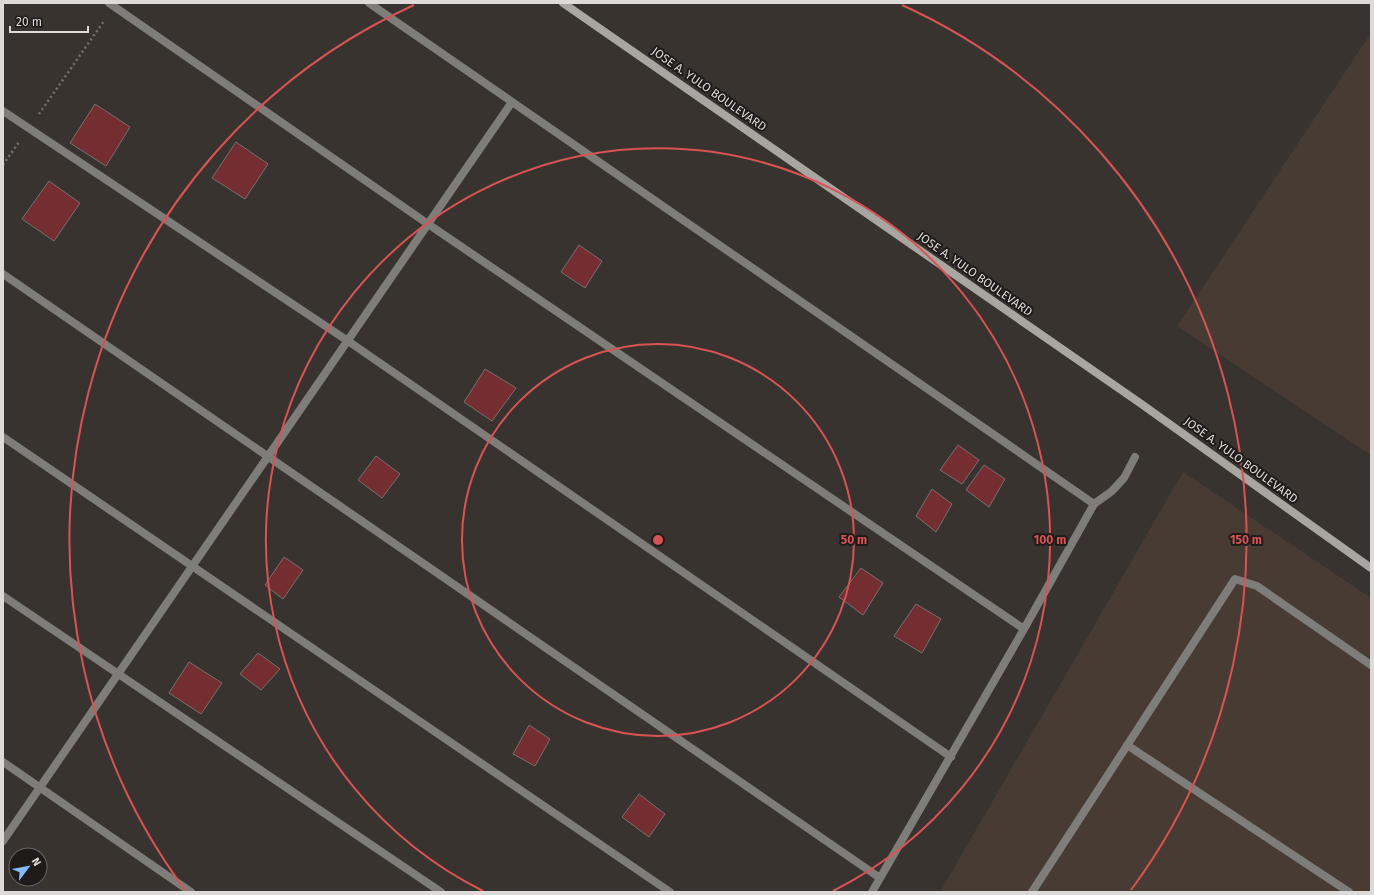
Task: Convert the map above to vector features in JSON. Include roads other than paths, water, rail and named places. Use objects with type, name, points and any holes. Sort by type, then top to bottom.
[{"type":"main road","name":"JOSE A. YULO BOULEVARD","points":[[563,3],[574,6],[1134,398],[1371,568]]},
{"type":"street","points":[[369,3],[1094,504]]},
{"type":"street","points":[[112,5],[428,224],[1024,629]]},
{"type":"street","points":[[3,841],[512,102]]},
{"type":"street","points":[[3,111],[348,341],[951,757]]},
{"type":"street","points":[[3,274],[880,878]]},
{"type":"street","points":[[3,437],[670,892]]},
{"type":"street","points":[[872,892],[951,757],[1094,504],[1112,491],[1124,478],[1135,457]]},
{"type":"street","points":[[1032,892],[1235,579],[1257,586],[1371,665]]},
{"type":"street","points":[[3,596],[441,892]]},
{"type":"street","points":[[1127,745],[1348,892]]},
{"type":"street","points":[[3,762],[192,892]]}]
